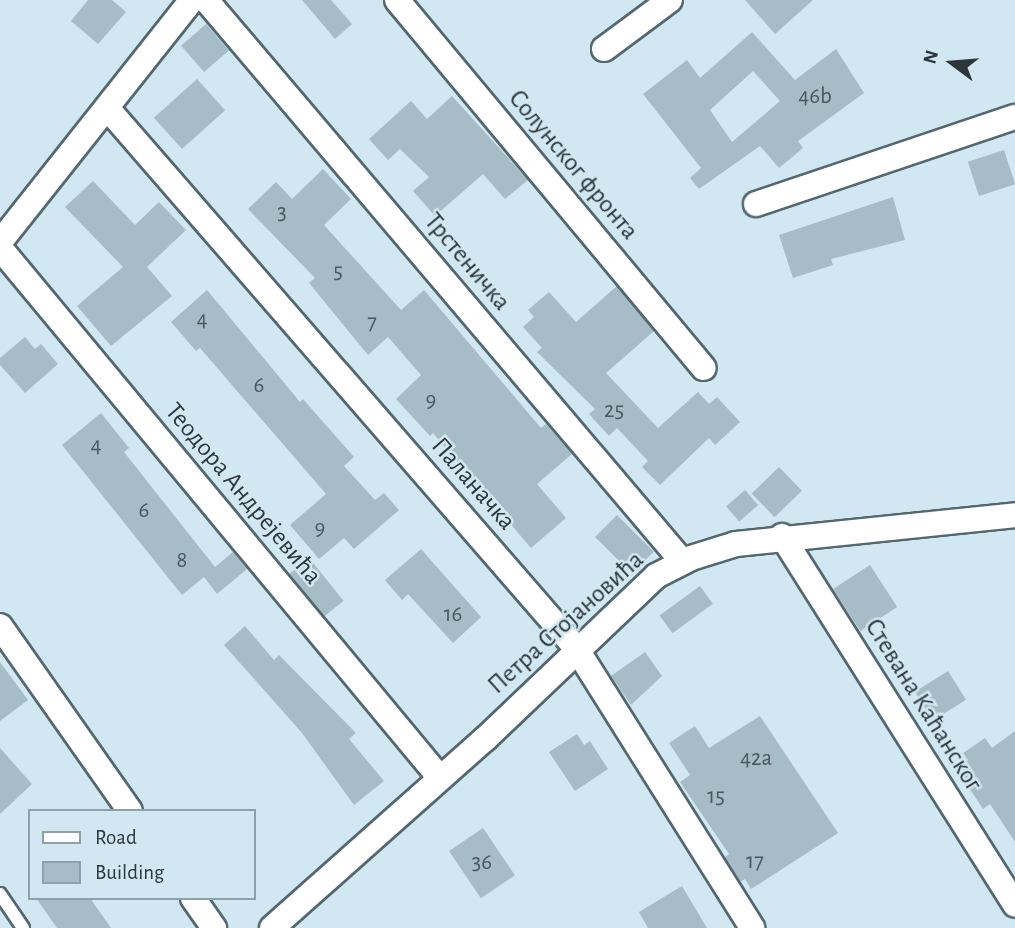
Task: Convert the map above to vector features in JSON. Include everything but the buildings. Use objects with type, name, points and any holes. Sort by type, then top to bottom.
[{"type":"street","points":[[0,242],[192,0]]},
{"type":"street","name":"Трстеничка","points":[[206,0],[683,562]]},
{"type":"street","name":"Солунског фронта","points":[[397,0],[704,368]]},
{"type":"street","points":[[604,49],[670,0]]},
{"type":"street","name":"Паланачка","points":[[108,109],[576,648],[752,928]]},
{"type":"street","points":[[756,204],[1015,117]]},
{"type":"street","name":"Теодора Андрејевића","points":[[0,248],[440,778]]},
{"type":"street","name":"Петра Стојановића","points":[[272,928],[440,778],[656,576],[683,562],[736,544],[782,536],[1015,515]]},
{"type":"street","name":"Стевана Каћанског","points":[[782,536],[1015,905]]},
{"type":"street","points":[[0,626],[129,809]]},
{"type":"street","points":[[194,900],[214,928]]},
{"type":"lane","points":[[0,894],[23,928]]}]
